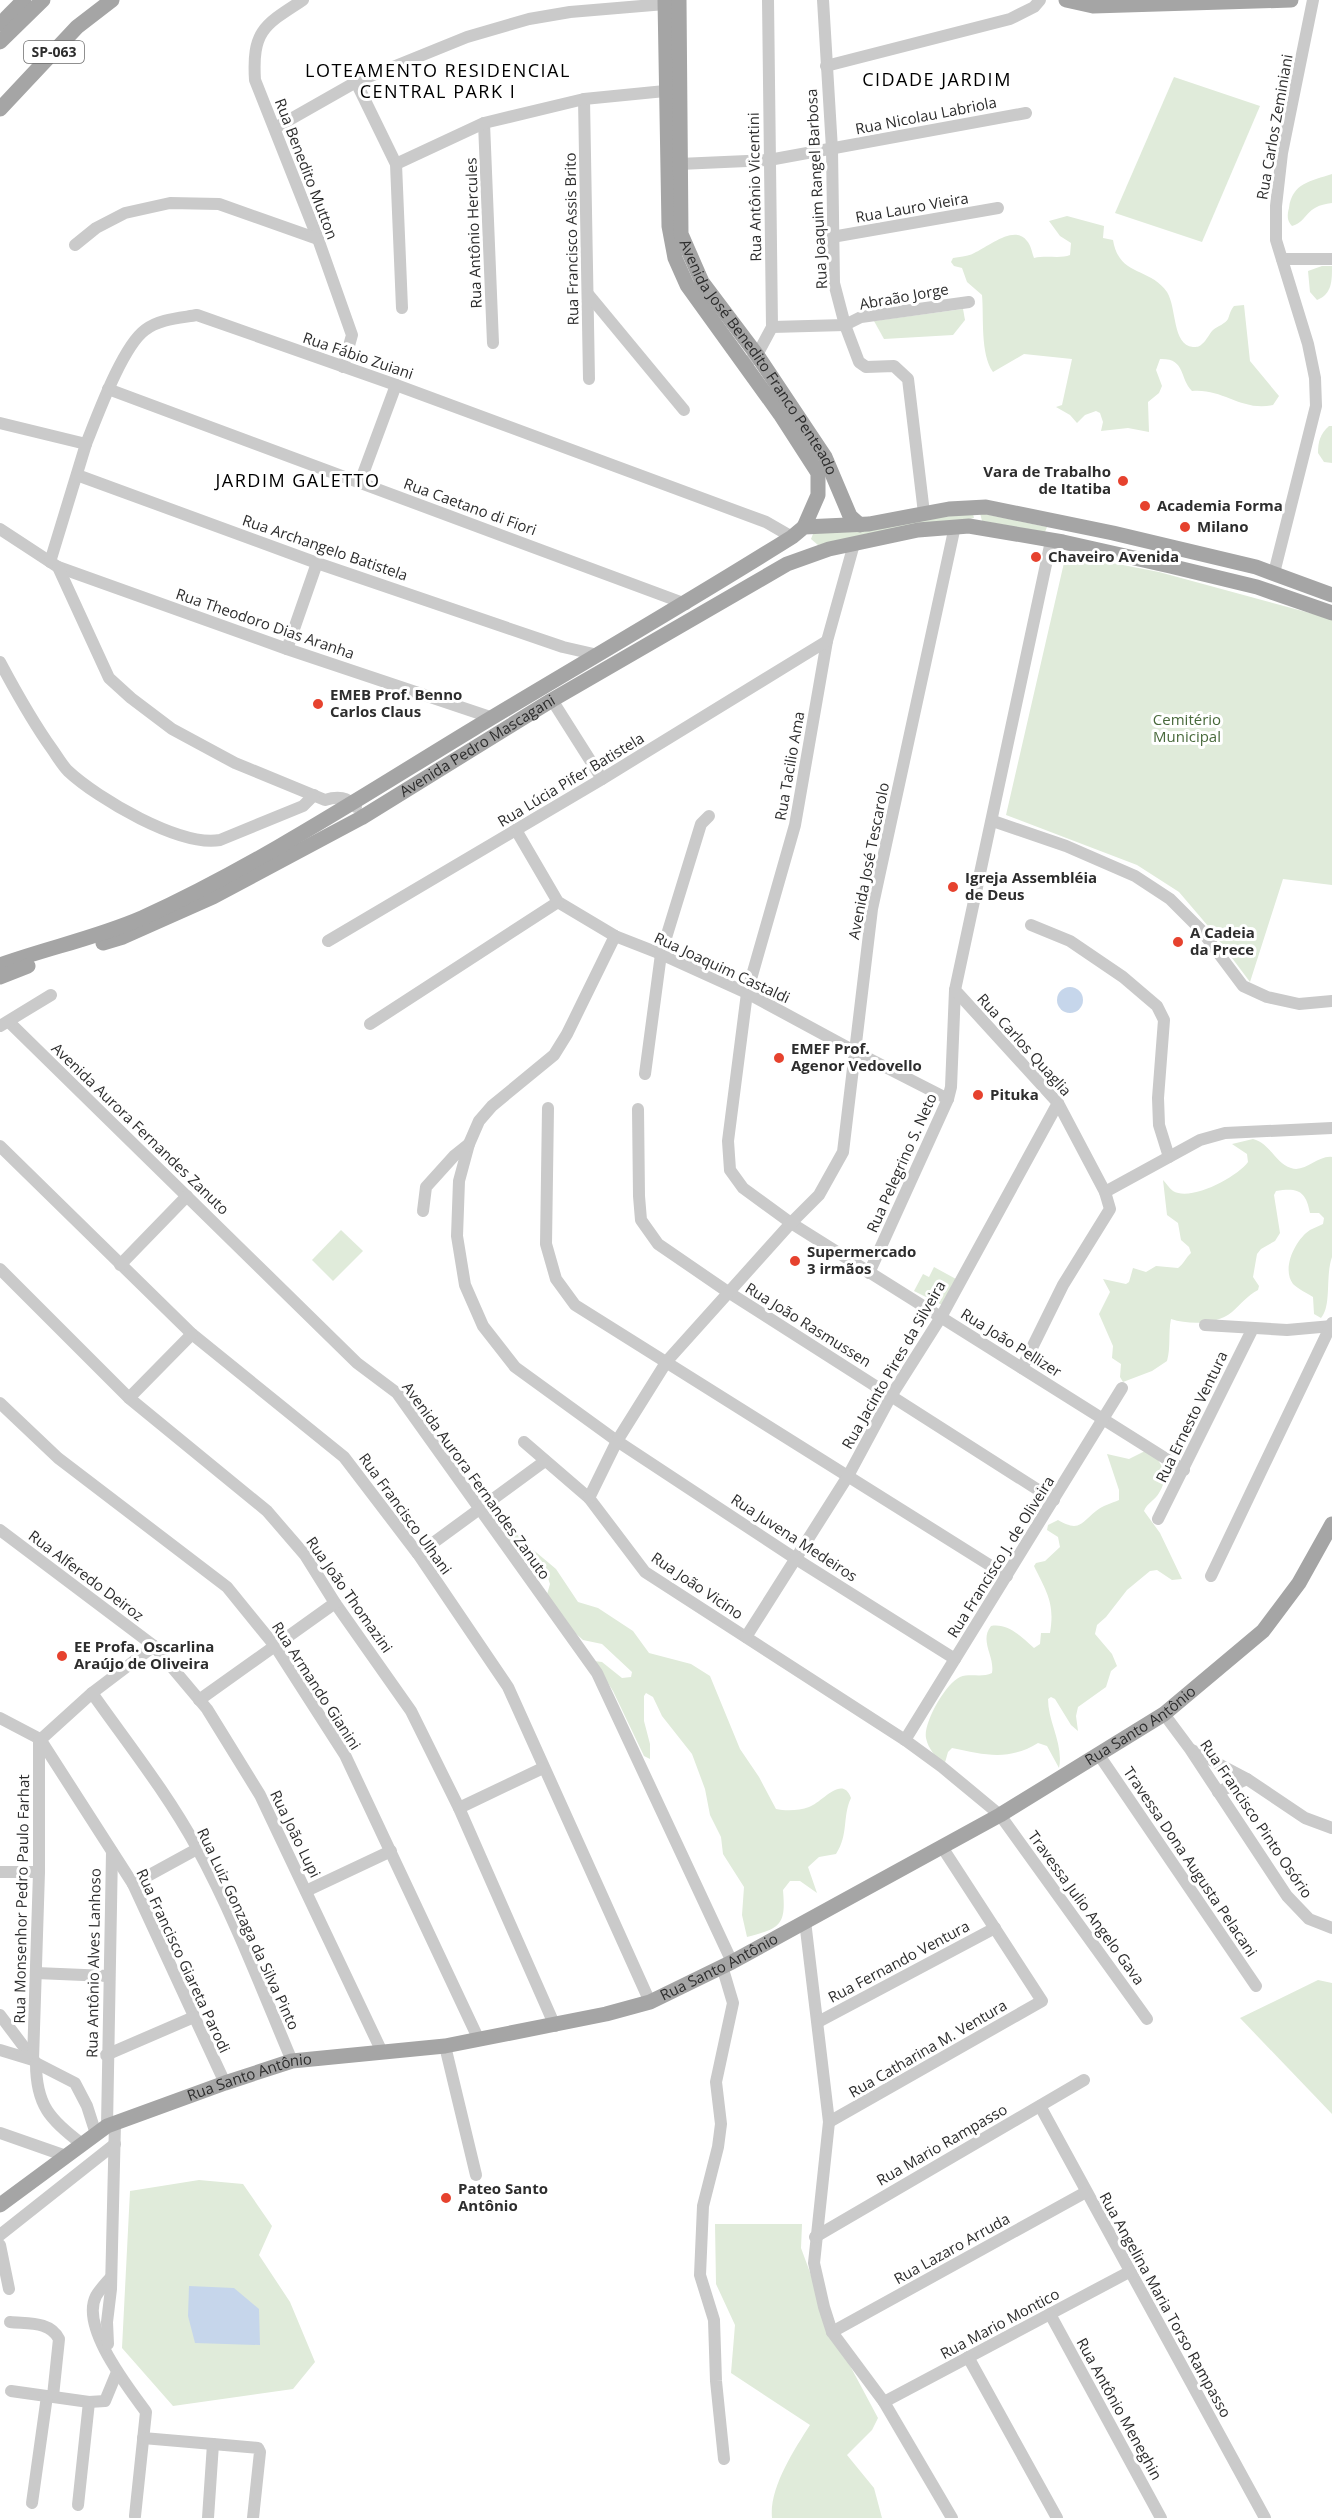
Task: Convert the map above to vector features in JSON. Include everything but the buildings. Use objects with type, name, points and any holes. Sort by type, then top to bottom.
[{"type":"main road","points":[[1,35],[24,0]]},
{"type":"main road","points":[[1,35],[44,0]]},
{"type":"main road","name":"SP-063","points":[[0,109],[77,27],[112,0]]},
{"type":"main road","points":[[1065,0],[1093,6],[1291,0]]},
{"type":"main road","name":"Avenida José Benedito Franco Penteado","points":[[670,1],[665,91],[679,164],[681,234],[702,282],[818,473],[818,495],[804,527]]},
{"type":"main road","name":"Avenida José Benedito Franco Penteado","points":[[670,1],[672,121],[669,225],[675,258],[687,285],[751,360],[825,457],[850,516],[860,525]]},
{"type":"main road","points":[[804,527],[860,525],[949,509],[986,507],[1113,533],[1256,567],[1332,595]]},
{"type":"main road","points":[[1050,541],[1054,533],[1067,524]]},
{"type":"main road","name":"Avenida Pedro Mascagani","points":[[0,965],[108,932],[332,825],[361,818],[552,700],[787,564],[829,549],[900,533],[955,526],[983,528],[1109,552],[1257,587],[1332,613]]},
{"type":"main road","name":"Avenida Pedro Mascagani","points":[[0,977],[123,937],[213,897],[332,825],[352,803],[471,730],[686,604],[792,537],[804,527]]},
{"type":"main road","points":[[1109,552],[1114,546],[1113,533]]},
{"type":"main road","points":[[792,537],[815,550],[829,549]]},
{"type":"main road","points":[[1142,560],[1144,546],[1149,542]]},
{"type":"main road","name":"Rua Santo Antônio","points":[[0,2205],[106,2128],[225,2083],[292,2061],[445,2046],[555,2026],[650,2002],[727,1964],[1000,1815],[1164,1714],[1263,1631],[1299,1583],[1332,1524]]},
{"type":"street","name":"Rua Benedito Mutton","points":[[303,0],[265,26],[253,53],[255,80],[318,239],[352,335],[343,367]]},
{"type":"street","name":"Rua Antônio Vicentini","points":[[751,360],[772,327],[768,0]]},
{"type":"street","name":"Rua Joaquim Rangel Barbosa","points":[[823,0],[832,149],[834,283],[845,325],[859,362],[866,367],[894,366],[908,379],[924,513]]},
{"type":"street","points":[[826,66],[1010,19],[1034,7],[1040,0]]},
{"type":"street","name":"Rua Carlos Zeminiani","points":[[1274,573],[1316,406],[1315,378],[1308,344],[1276,240],[1275,224],[1282,153],[1313,0]]},
{"type":"street","points":[[275,128],[356,82],[466,37],[529,19],[670,1]]},
{"type":"street","points":[[356,82],[396,164],[402,308]]},
{"type":"street","points":[[396,164],[484,123],[584,99],[665,91]]},
{"type":"street","name":"Rua Francisco Assis Brito","points":[[584,99],[589,379]]},
{"type":"street","name":"Rua Nicolau Labriola","points":[[679,164],[769,160],[1026,113]]},
{"type":"street","name":"Rua Antônio Hercules","points":[[484,123],[493,343]]},
{"type":"street","points":[[75,245],[96,228],[125,213],[170,203],[219,204],[318,239]]},
{"type":"street","name":"Rua Lauro Vieira","points":[[832,237],[998,208]]},
{"type":"street","points":[[1282,259],[1332,259]]},
{"type":"street","points":[[588,294],[684,410]]},
{"type":"street","name":"Abraão Jorge","points":[[772,327],[845,325],[861,317],[969,302]]},
{"type":"street","name":"Rua Fábio Zuiani","points":[[54,565],[86,444],[108,389],[132,344],[144,330],[164,321],[197,315],[396,385],[766,522],[792,537]]},
{"type":"street","points":[[360,482],[396,385]]},
{"type":"street","name":"Rua Caetano di Fiori","points":[[108,389],[686,604]]},
{"type":"street","points":[[0,423],[86,444]]},
{"type":"street","name":"Rua Archangelo Batistela","points":[[77,475],[317,563],[563,647],[598,655]]},
{"type":"street","name":"Rua Fábio Zuiani","points":[[766,522],[804,527]]},
{"type":"street","name":"Avenida José Tescarolo","points":[[791,1223],[819,1195],[843,1152],[872,909],[955,526]]},
{"type":"street","name":"Rua Theodoro Dias Aranha","points":[[0,529],[54,565],[82,576],[287,649],[493,718]]},
{"type":"street","name":"Rua Carlos Quaglia","points":[[1050,541],[993,821],[955,990],[1058,1103],[1105,1192]]},
{"type":"street","name":"Rua Tacilio Ama","points":[[791,1223],[743,1188],[730,1170],[728,1141],[747,993],[795,825],[827,641],[855,544]]},
{"type":"street","points":[[287,649],[317,563]]},
{"type":"street","points":[[54,565],[109,678],[130,698],[172,729],[235,762],[320,797],[336,797],[352,803],[361,818]]},
{"type":"street","points":[[69,594],[82,576]]},
{"type":"street","name":"Rua Lúcia Pifer Batistela","points":[[328,941],[602,779],[827,641]]},
{"type":"street","points":[[563,647],[573,670]]},
{"type":"street","points":[[0,662],[20,700],[68,771],[111,803],[160,827],[189,839],[207,842],[220,840],[320,797]]},
{"type":"street","points":[[552,700],[602,779]]},
{"type":"street","points":[[464,707],[471,730]]},
{"type":"street","points":[[320,797],[332,825]]},
{"type":"street","points":[[645,1074],[661,954],[701,824],[709,816]]},
{"type":"street","points":[[993,821],[1066,846],[1135,876],[1153,887],[1170,899],[1201,930],[1243,986],[1267,997],[1299,1004],[1332,1001]]},
{"type":"street","points":[[370,1024],[558,903],[516,830]]},
{"type":"street","name":"Rua Joaquim Castaldi","points":[[558,903],[615,936],[747,993],[856,1053],[948,1099]]},
{"type":"street","points":[[1031,925],[1070,941],[1123,977],[1157,1006],[1164,1020],[1158,1098],[1159,1125],[1169,1157]]},
{"type":"street","points":[[423,1211],[426,1187],[454,1156],[469,1144],[479,1121],[492,1106],[554,1055],[567,1034],[615,936]]},
{"type":"street","name":"Rua Pelegrino S. Neto","points":[[869,1273],[948,1099],[951,1087],[955,990]]},
{"type":"street","points":[[5,1024],[51,995]]},
{"type":"street","name":"Avenida Aurora Fernandes Zanuto","points":[[5,1024],[187,1196],[357,1363],[397,1393],[597,1672],[727,1964],[733,2002],[717,2082],[722,2124],[703,2206],[700,2275],[714,2320],[716,2381],[724,2459]]},
{"type":"street","name":"Rua Jacinto Pires da Silveira","points":[[746,1637],[848,1476],[891,1396],[940,1317],[1058,1103]]},
{"type":"street","points":[[548,1108],[546,1244],[555,1279],[575,1305],[1007,1576]]},
{"type":"street","name":"Rua João Rasmussen","points":[[638,1109],[641,1220],[658,1244],[728,1292],[1054,1500]]},
{"type":"street","points":[[1022,1368],[1063,1285],[1110,1209],[1105,1192],[1200,1140],[1225,1133],[1332,1128]]},
{"type":"street","name":"Rua Juvena Medeiros","points":[[469,1144],[459,1181],[457,1236],[465,1285],[483,1326],[514,1367],[617,1441],[796,1559],[955,1659]]},
{"type":"street","name":"Rua Francisco Ulhani","points":[[0,1146],[192,1334],[344,1457],[418,1554],[508,1687],[650,2002]]},
{"type":"street","points":[[120,1265],[187,1196]]},
{"type":"street","points":[[588,1498],[617,1441],[667,1361],[791,1223]]},
{"type":"street","name":"Rua João Pellizer","points":[[791,1223],[1184,1470]]},
{"type":"street","name":"Rua João Thomazini","points":[[0,1269],[129,1398],[267,1511],[305,1555],[335,1603],[411,1711],[459,1808],[555,2026]]},
{"type":"street","points":[[1205,1325],[1287,1330],[1331,1325]]},
{"type":"street","points":[[1211,1576],[1331,1325]]},
{"type":"street","name":"Rua Ernesto Ventura","points":[[1158,1519],[1253,1328]]},
{"type":"street","points":[[129,1398],[192,1334]]},
{"type":"street","name":"Rua Francisco J. de Oliveira","points":[[905,1740],[1122,1388]]},
{"type":"street","name":"Rua Armando Gianini","points":[[0,1403],[58,1458],[227,1587],[275,1646],[345,1755],[479,2040]]},
{"type":"street","name":"Rua João Vicino","points":[[524,1443],[588,1498],[645,1572],[905,1740],[1000,1815]]},
{"type":"street","points":[[418,1554],[545,1461]]},
{"type":"street","name":"Rua Alferedo Deiroz","points":[[0,1530],[154,1646]]},
{"type":"street","points":[[199,1700],[335,1603]]},
{"type":"street","points":[[40,1739],[92,1693],[154,1646]]},
{"type":"street","name":"Rua João Lupi","points":[[154,1646],[199,1700],[260,1795],[382,2052]]},
{"type":"street","name":"Rua Luiz Gonzaga da Silva Pinto","points":[[92,1693],[169,1800],[197,1849],[247,1955],[292,2061]]},
{"type":"street","name":"Rua Francisco Pinto Osório","points":[[1164,1714],[1190,1749],[1287,1896],[1309,1919],[1332,1928]]},
{"type":"street","name":"Rua Francisco Giareta Parodi","points":[[0,1718],[40,1739],[112,1851],[132,1884],[225,2083]]},
{"type":"street","name":"Rua Monsenhor Pedro Paulo Farhat","points":[[40,1739],[34,2061],[36,2085],[45,2111],[58,2126],[82,2144]]},
{"type":"street","points":[[1190,1749],[1247,1779],[1305,1818],[1332,1828]]},
{"type":"street","name":"Travessa Dona Augusta Pelacani","points":[[1099,1755],[1256,1986]]},
{"type":"street","points":[[459,1808],[543,1768]]},
{"type":"street","points":[[1218,1792],[1247,1779]]},
{"type":"street","name":"Travessa Julio Angelo Gava","points":[[1000,1815],[1147,2019]]},
{"type":"street","points":[[942,1847],[995,1928]]},
{"type":"street","points":[[132,1884],[197,1849]]},
{"type":"street","name":"Rua Antônio Alves Lanhoso","points":[[112,1851],[106,2055],[106,2128],[115,2144],[111,2277],[96,2295],[94,2315],[106,2355],[116,2370]]},
{"type":"street","points":[[306,1891],[391,1851]]},
{"type":"street","points":[[0,1872],[39,1872]]},
{"type":"street","points":[[805,1921],[830,2122],[815,2237],[814,2263],[832,2332],[884,2403],[951,2518]]},
{"type":"street","name":"Rua Catharina M. Ventura","points":[[830,2122],[1042,2001],[995,1928]]},
{"type":"street","name":"Rua Fernando Ventura","points":[[818,2022],[995,1928]]},
{"type":"street","points":[[36,1973],[108,1976]]},
{"type":"street","points":[[0,2016],[34,2061]]},
{"type":"street","points":[[106,2055],[194,2017]]},
{"type":"street","points":[[445,2046],[476,2175]]},
{"type":"street","points":[[0,2050],[34,2061],[75,2083],[87,2106],[106,2128]]},
{"type":"street","name":"Rua Mario Rampasso","points":[[815,2237],[1084,2080]]},
{"type":"street","name":"Rua Angelina Maria Torso Rampasso","points":[[1040,2106],[1265,2518]]},
{"type":"street","points":[[0,2133],[66,2156]]},
{"type":"street","points":[[0,2235],[115,2144]]},
{"type":"street","name":"Rua Lazaro Arruda","points":[[832,2332],[1086,2192]]},
{"type":"street","points":[[0,2246],[9,2289]]},
{"type":"street","name":"Rua Mario Montico","points":[[884,2403],[1129,2272]]},
{"type":"street","name":"Rua Antônio Meneghin","points":[[1050,2314],[1161,2518]]},
{"type":"street","points":[[10,2322],[47,2326],[55,2331],[60,2339],[32,2503]]},
{"type":"street","points":[[968,2357],[1057,2518]]},
{"type":"street","points":[[10,2391],[89,2402],[105,2401],[116,2370]]},
{"type":"street","points":[[116,2370],[146,2412],[135,2516]]},
{"type":"street","points":[[78,2505],[89,2402]]},
{"type":"street","points":[[143,2438],[255,2447],[260,2452],[254,2518]]},
{"type":"street","points":[[208,2518],[213,2444]]},
{"type":"green space","points":[[1174,77],[1260,106],[1202,242],[1115,213]]},
{"type":"green space","points":[[1332,174],[1332,203],[1316,207],[1292,226],[1288,215],[1294,193],[1310,181]]},
{"type":"green space","points":[[1067,216],[1104,226],[1103,238],[1113,240],[1116,252],[1122,260],[1128,266],[1160,284],[1170,299],[1178,333],[1186,345],[1200,346],[1213,330],[1227,321],[1234,306],[1244,305],[1250,361],[1279,396],[1273,405],[1252,405],[1213,393],[1192,391],[1178,365],[1160,359],[1156,370],[1162,386],[1159,393],[1148,402],[1149,432],[1128,428],[1101,431],[1103,422],[1100,413],[1096,411],[1085,415],[1077,423],[1070,415],[1056,407],[1062,405],[1072,359],[1024,354],[993,372],[984,346],[982,295],[967,282],[962,268],[954,266],[951,262],[953,258],[971,254],[1009,235],[1022,236],[1028,243],[1034,258],[1070,255],[1071,243],[1060,236],[1049,221]]},
{"type":"green space","points":[[1322,266],[1332,266],[1331,282],[1326,294],[1317,300],[1310,292],[1308,271]]},
{"type":"green space","points":[[963,309],[965,320],[953,335],[884,339],[874,321]]},
{"type":"green space","points":[[1329,426],[1332,426],[1332,463],[1324,462],[1318,453],[1320,438]]},
{"type":"green space","points":[[980,513],[1047,527],[1045,532],[982,521]]},
{"type":"green space","points":[[973,514],[974,518],[818,545],[811,539],[813,534]]},
{"type":"green space","name":"Cemitério Municipal","points":[[1066,554],[1159,572],[1332,619],[1332,885],[1283,879],[1250,982],[1179,892],[1137,865],[1006,815]]},
{"type":"green space","points":[[1253,1139],[1259,1141],[1281,1162],[1291,1168],[1301,1168],[1332,1157],[1332,1257],[1326,1306],[1321,1318],[1314,1314],[1313,1297],[1293,1284],[1289,1262],[1300,1240],[1310,1230],[1323,1224],[1324,1218],[1319,1213],[1310,1213],[1306,1200],[1300,1192],[1276,1191],[1274,1195],[1280,1233],[1275,1241],[1257,1254],[1253,1277],[1259,1286],[1258,1290],[1232,1312],[1211,1322],[1194,1323],[1171,1319],[1167,1361],[1152,1371],[1123,1382],[1120,1377],[1121,1364],[1112,1358],[1113,1346],[1099,1314],[1110,1292],[1103,1279],[1126,1284],[1129,1282],[1133,1268],[1146,1272],[1156,1266],[1178,1268],[1191,1253],[1189,1247],[1181,1240],[1178,1223],[1167,1215],[1163,1180],[1173,1191],[1181,1194],[1202,1191],[1224,1181],[1248,1162],[1247,1154],[1232,1144]]},
{"type":"green space","points":[[341,1230],[363,1251],[333,1281],[312,1260]]},
{"type":"green space","points":[[934,1267],[956,1279],[942,1305],[914,1291],[923,1274],[929,1277]]},
{"type":"green space","points":[[1145,1451],[1151,1451],[1155,1456],[1163,1470],[1164,1481],[1159,1493],[1144,1511],[1160,1533],[1182,1579],[1172,1580],[1157,1570],[1150,1571],[1127,1590],[1097,1625],[1095,1634],[1112,1654],[1117,1666],[1111,1671],[1106,1687],[1078,1707],[1076,1716],[1078,1731],[1071,1725],[1055,1699],[1051,1697],[1048,1699],[1050,1716],[1058,1742],[1059,1768],[1047,1746],[1038,1743],[1017,1752],[996,1755],[952,1748],[948,1752],[944,1766],[927,1742],[928,1723],[942,1695],[954,1681],[964,1676],[992,1673],[987,1643],[991,1626],[1009,1629],[1034,1648],[1040,1644],[1041,1633],[1050,1633],[1051,1606],[1034,1566],[1036,1563],[1045,1561],[1060,1547],[1058,1537],[1047,1530],[1048,1525],[1058,1520],[1065,1524],[1079,1525],[1098,1509],[1119,1500],[1119,1490],[1107,1454],[1129,1459]]},
{"type":"green space","points":[[503,1516],[511,1521],[524,1542],[556,1569],[578,1602],[598,1608],[633,1631],[649,1653],[691,1664],[710,1676],[740,1749],[759,1777],[776,1809],[805,1808],[837,1789],[847,1791],[851,1798],[840,1847],[836,1854],[819,1857],[808,1867],[817,1893],[800,1881],[790,1881],[783,1890],[782,1918],[774,1927],[747,1937],[742,1915],[744,1887],[723,1854],[721,1837],[710,1815],[705,1789],[692,1754],[662,1716],[653,1697],[646,1693],[644,1721],[650,1744],[650,1759],[644,1756],[613,1691],[594,1661],[602,1662],[622,1678],[631,1677],[632,1672],[602,1644],[583,1640],[574,1632],[564,1617],[546,1598],[550,1584],[548,1578],[516,1551],[503,1535],[497,1517]]},
{"type":"green space","points":[[1318,1980],[1332,1983],[1332,2114],[1240,2018]]},
{"type":"green space","points":[[199,2180],[243,2184],[272,2226],[259,2255],[290,2302],[315,2362],[293,2389],[173,2406],[122,2348],[130,2191]]},
{"type":"green space","points":[[715,2224],[802,2224],[801,2248],[832,2332],[878,2418],[872,2430],[847,2455],[874,2488],[882,2518],[772,2518],[774,2494],[778,2482],[810,2425],[731,2373],[735,2325],[716,2284]]},
{"type":"water","points":[[1070,987],[1079,991],[1083,1000],[1079,1009],[1070,1013],[1061,1009],[1057,1000],[1061,991]]},
{"type":"water","points":[[189,2286],[234,2288],[259,2309],[260,2345],[195,2343],[188,2316]]},
{"type":"place","name":"Vara de Trabalho de Itatiba","points":[[1123,481]]},
{"type":"place","name":"Academia Forma","points":[[1145,506]]},
{"type":"place","name":"Milano","points":[[1185,527]]},
{"type":"place","name":"Chaveiro Avenida","points":[[1036,557]]},
{"type":"place","name":"EMEB Prof. Benno Carlos Claus","points":[[318,704]]},
{"type":"place","name":"Igreja Assembléia de Deus","points":[[953,887]]},
{"type":"place","name":"A Cadeia da Prece","points":[[1178,942]]},
{"type":"place","name":"EMEF Prof. Agenor Vedovello","points":[[779,1058]]},
{"type":"place","name":"Pituka","points":[[978,1095]]},
{"type":"place","name":"Supermercado 3 irmãos","points":[[795,1261]]},
{"type":"place","name":"EE Profa. Oscarlina Araújo de Oliveira","points":[[62,1656]]},
{"type":"place","name":"Pateo Santo Antônio","points":[[446,2198]]},
{"type":"district","name":"CIDADE JARDIM","points":[[937,80]]},
{"type":"district","name":"LOTEAMENTO RESIDENCIAL CENTRAL PARK I","points":[[438,82]]},
{"type":"district","name":"JARDIM GALETTO","points":[[298,481]]}]
